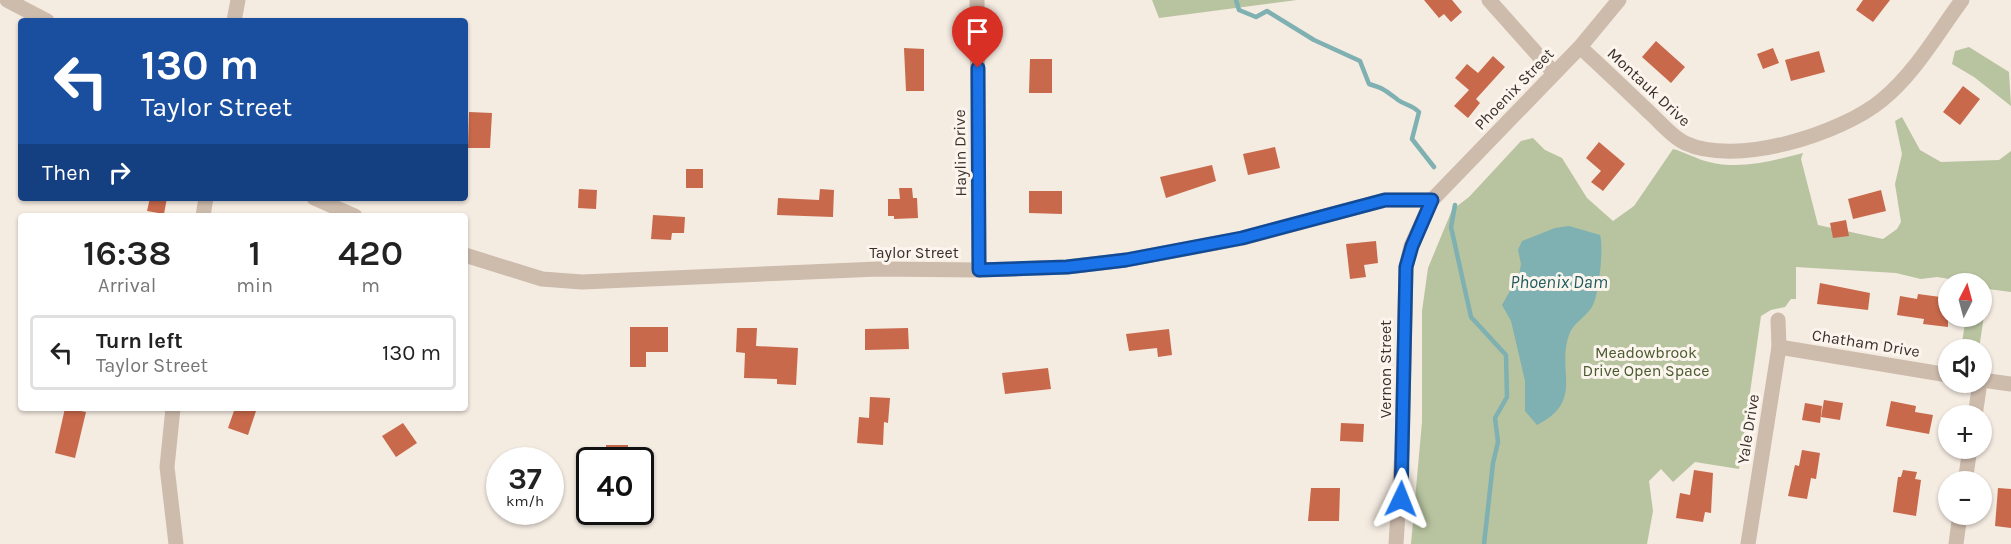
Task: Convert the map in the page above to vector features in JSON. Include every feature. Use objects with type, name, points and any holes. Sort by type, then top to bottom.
[{"type":"street","points":[[7,0],[41,18]]},
{"type":"street","points":[[235,18],[238,0]]},
{"type":"street","name":"Haylin Drive","points":[[977,0],[979,270]]},
{"type":"street","points":[[1489,0],[1554,73]]},
{"type":"street","name":"Phoenix Street","points":[[1432,200],[1580,47],[1619,0]]},
{"type":"street","name":"Montauk Drive","points":[[1580,47],[1683,142],[1715,151],[1753,149],[1796,140],[1848,122],[1882,100],[1909,74],[1962,0]]},
{"type":"street","name":"Taylor Street","points":[[468,256],[542,279],[582,282],[878,269],[979,270],[1067,267],[1126,260],[1242,238],[1385,200],[1432,200]]},
{"type":"street","name":"Vernon Street","points":[[1396,544],[1402,451],[1406,267],[1412,246],[1432,200]]},
{"type":"street","points":[[321,201],[348,213]]},
{"type":"street","name":"Yale Drive","points":[[1749,544],[1779,348],[1778,320]]},
{"type":"street","name":"Chatham Drive","points":[[1779,348],[1938,373]]},
{"type":"street","points":[[1992,382],[2011,384]]},
{"type":"street","points":[[173,411],[167,467],[176,544]]},
{"type":"street","points":[[1956,544],[1959,525]]},
{"type":"green space","points":[[1152,0],[1297,0],[1159,18]]},
{"type":"green space","points":[[1969,47],[2009,72],[2011,106],[1974,77],[1952,64],[1955,51]]},
{"type":"green space","name":"Meadowbrook Drive Open Space","points":[[1902,117],[1920,150],[1941,162],[1999,160],[2011,151],[2011,292],[1992,290],[1992,273],[1938,273],[1938,277],[1921,279],[1896,273],[1796,267],[1796,299],[1791,299],[1785,307],[1771,310],[1761,316],[1739,469],[1695,462],[1673,482],[1661,469],[1649,481],[1653,511],[1647,544],[1411,544],[1422,422],[1422,311],[1428,268],[1452,210],[1469,197],[1521,141],[1533,138],[1545,150],[1562,158],[1587,198],[1613,221],[1634,206],[1673,149],[1709,162],[1733,165],[1756,164],[1803,153],[1801,159],[1818,225],[1883,239],[1897,229],[1901,222],[1895,184],[1902,154],[1895,121]]},
{"type":"green space","name":"Meadowbrook Drive Open Space","points":[[1964,327],[1982,327],[1980,339],[1963,339]]},
{"type":"water","name":"Phoenix Dam","points":[[1569,226],[1600,235],[1599,283],[1592,307],[1573,327],[1569,335],[1565,360],[1565,395],[1552,416],[1537,425],[1525,411],[1525,381],[1511,321],[1502,305],[1519,275],[1521,264],[1518,250],[1522,241],[1555,228]]},
{"type":"building","points":[[1424,0],[1452,0],[1462,12],[1451,22],[1444,14],[1439,18]]},
{"type":"building","points":[[1863,0],[1890,0],[1873,22],[1856,10]]},
{"type":"building","points":[[1656,41],[1685,67],[1671,83],[1642,57]]},
{"type":"building","points":[[904,48],[924,49],[924,91],[906,91]]},
{"type":"building","points":[[1773,48],[1779,63],[1763,69],[1757,54]]},
{"type":"building","points":[[1819,51],[1825,72],[1791,81],[1785,60]]},
{"type":"building","points":[[1493,56],[1505,67],[1476,99],[1480,103],[1468,118],[1454,106],[1469,90],[1455,78],[1467,64],[1478,73]]},
{"type":"building","points":[[1030,59],[1052,59],[1052,93],[1029,93]]},
{"type":"building","points":[[1963,86],[1980,99],[1960,125],[1943,112]]},
{"type":"building","points":[[469,112],[492,113],[490,148],[468,148]]},
{"type":"building","points":[[1599,142],[1625,164],[1603,191],[1591,182],[1601,171],[1586,158]]},
{"type":"building","points":[[1275,147],[1280,168],[1248,175],[1243,154]]},
{"type":"building","points":[[1212,165],[1216,181],[1166,198],[1160,177]]},
{"type":"building","points":[[686,169],[703,169],[703,188],[686,188]]},
{"type":"building","points":[[899,188],[912,188],[913,198],[917,198],[918,218],[894,219],[894,216],[888,216],[888,199],[900,199]]},
{"type":"building","points":[[579,189],[597,190],[596,209],[578,208]]},
{"type":"building","points":[[820,189],[834,190],[833,217],[777,215],[778,198],[819,200]]},
{"type":"building","points":[[1881,190],[1886,211],[1853,219],[1848,199]]},
{"type":"building","points":[[1029,191],[1062,191],[1062,214],[1029,213]]},
{"type":"building","points":[[149,201],[166,201],[164,213],[147,211]]},
{"type":"building","points":[[653,215],[685,217],[684,233],[672,233],[671,240],[651,239]]},
{"type":"building","points":[[1846,220],[1849,236],[1833,238],[1830,223]]},
{"type":"building","points":[[1376,241],[1378,263],[1364,265],[1366,277],[1350,279],[1346,244]]},
{"type":"building","points":[[1820,283],[1870,293],[1868,310],[1817,304]]},
{"type":"building","points":[[1918,294],[1938,297],[1938,326],[1923,324],[1924,319],[1897,315],[1900,296],[1917,299]]},
{"type":"building","points":[[630,327],[668,327],[668,352],[646,352],[646,367],[630,367]]},
{"type":"building","points":[[737,328],[757,328],[756,346],[798,348],[796,385],[777,384],[777,379],[744,378],[745,353],[736,352]]},
{"type":"building","points":[[908,328],[909,349],[865,350],[865,329]]},
{"type":"building","points":[[1169,329],[1172,355],[1158,357],[1157,348],[1129,351],[1126,334]]},
{"type":"building","points":[[1048,368],[1051,389],[1005,394],[1002,373]]},
{"type":"building","points":[[870,397],[890,398],[888,423],[884,422],[883,445],[857,443],[859,417],[869,418]]},
{"type":"building","points":[[1824,400],[1843,403],[1840,420],[1821,417]]},
{"type":"building","points":[[1891,401],[1916,406],[1915,412],[1933,415],[1929,434],[1886,426]]},
{"type":"building","points":[[1805,403],[1822,406],[1820,423],[1802,420]]},
{"type":"building","points":[[64,411],[86,412],[75,458],[55,453]]},
{"type":"building","points":[[234,411],[256,411],[248,435],[228,428]]},
{"type":"building","points":[[403,423],[417,443],[396,457],[382,436]]},
{"type":"building","points":[[1341,423],[1364,424],[1363,442],[1340,441]]},
{"type":"building","points":[[606,445],[628,445],[628,447],[606,447]]},
{"type":"building","points":[[1802,450],[1820,453],[1816,479],[1811,478],[1807,499],[1788,496],[1795,465],[1799,466]]},
{"type":"building","points":[[1694,470],[1713,473],[1711,513],[1705,512],[1703,522],[1676,518],[1680,493],[1690,495]]},
{"type":"building","points":[[1903,470],[1917,472],[1915,479],[1921,480],[1916,516],[1893,512],[1898,477],[1901,477]]},
{"type":"building","points":[[1311,488],[1340,488],[1339,521],[1308,521]]},
{"type":"building","points":[[1998,488],[2011,489],[2011,528],[1995,526]]},
{"type":"waterway","points":[[1236,0],[1239,10],[1256,17],[1267,11],[1314,40],[1360,61],[1369,84],[1385,90],[1419,112],[1412,139],[1434,167]]},
{"type":"waterway","points":[[1455,205],[1451,227],[1471,317],[1506,355],[1507,397],[1495,418],[1498,442],[1493,463],[1484,544]]},
{"type":"route","points":[[978,68],[979,270],[1067,267],[1126,260],[1242,238],[1331,212],[1385,200],[1432,200],[1422,220],[1406,267],[1403,305],[1404,408],[1401,499]]}]
